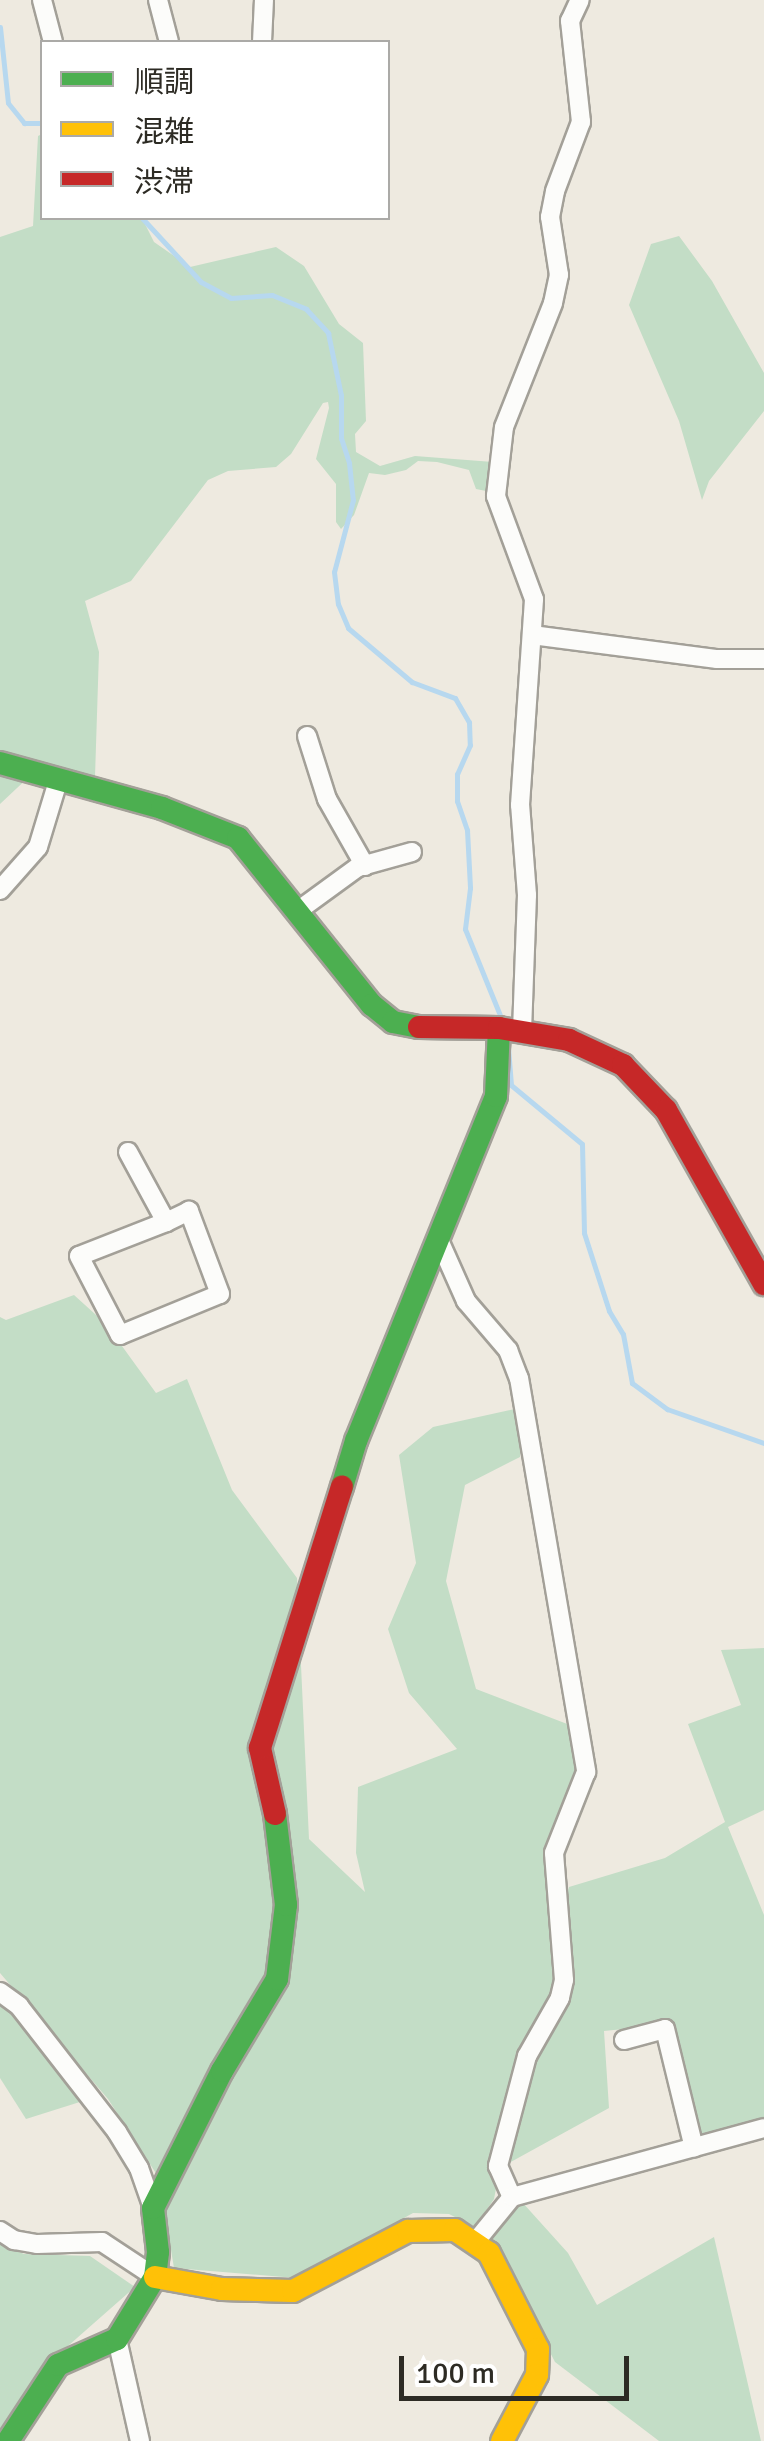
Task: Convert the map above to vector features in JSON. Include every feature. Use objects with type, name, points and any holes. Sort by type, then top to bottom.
[{"type":"street","points":[[42,0],[52,40]]},
{"type":"street","points":[[158,0],[168,40]]},
{"type":"street","points":[[262,40],[264,0]]},
{"type":"street","points":[[522,1032],[527,895],[520,805],[534,600],[496,496],[504,427],[553,303],[559,275],[550,217],[555,192],[581,122],[570,21],[580,0]]},
{"type":"street","points":[[532,635],[717,659],[764,659]]},
{"type":"street","points":[[307,736],[327,799],[365,866]]},
{"type":"street","points":[[0,762],[162,808],[238,838],[372,1005],[394,1022],[406,1027],[498,1028],[600,1051],[645,1084],[666,1110],[764,1284]]},
{"type":"street","points":[[0,890],[38,847],[58,781]]},
{"type":"street","points":[[298,910],[343,876],[412,852]]},
{"type":"street","points":[[154,2208],[222,2071],[277,1979],[286,1905],[282,1856],[260,1748],[356,1441],[496,1096],[498,1028]]},
{"type":"street","points":[[128,1152],[166,1222]]},
{"type":"street","points":[[189,1211],[220,1294],[120,1335],[79,1256],[166,1222],[189,1211]]},
{"type":"street","points":[[438,1238],[466,1301],[508,1350],[519,1378],[586,1772],[554,1853],[564,1980],[560,1998],[527,2056],[498,2166],[512,2197]]},
{"type":"street","points":[[0,1992],[19,2006],[117,2132],[139,2168],[154,2208],[158,2252],[155,2277],[117,2339],[58,2365],[8,2441]]},
{"type":"street","points":[[624,2040],[665,2030],[694,2148]]},
{"type":"street","points":[[476,2241],[512,2197],[764,2128]]},
{"type":"street","points":[[0,2231],[37,2244],[102,2242],[155,2277],[222,2289],[293,2291],[408,2231],[431,2227],[455,2230],[489,2253],[538,2349],[537,2375],[502,2441]]},
{"type":"street","points":[[117,2339],[140,2441]]},
{"type":"green space","points":[[38,136],[40,220],[143,220],[154,242],[190,267],[276,247],[304,266],[339,324],[363,343],[366,421],[355,434],[356,452],[380,466],[415,456],[493,462],[492,486],[486,491],[476,489],[469,470],[437,462],[418,461],[406,470],[385,475],[369,473],[354,515],[341,529],[336,522],[336,484],[316,459],[329,408],[328,402],[323,403],[291,454],[276,467],[228,471],[208,480],[131,581],[85,601],[99,652],[95,777],[33,773],[0,804],[0,237],[33,226]]},
{"type":"green space","points":[[679,236],[712,281],[764,373],[764,411],[709,481],[702,500],[679,421],[629,305],[651,244]]},
{"type":"green space","points":[[74,1295],[106,1324],[156,1393],[187,1379],[232,1490],[297,1578],[309,1839],[365,1892],[356,1853],[358,1787],[457,1749],[409,1693],[388,1629],[416,1563],[399,1455],[433,1427],[524,1407],[520,1457],[465,1485],[446,1581],[476,1689],[575,1727],[586,1772],[564,1849],[564,1902],[569,1887],[665,1858],[725,1822],[688,1724],[741,1705],[721,1650],[764,1648],[764,1810],[728,1827],[764,1915],[764,2120],[698,2136],[663,2025],[604,2031],[609,2108],[500,2168],[494,2199],[475,2227],[449,2214],[413,2213],[296,2278],[174,2268],[159,2178],[108,2099],[0,1973],[0,1317],[6,1320]]},
{"type":"green space","points":[[0,2004],[83,2101],[26,2119],[0,2078]]},
{"type":"green space","points":[[522,2202],[568,2253],[597,2305],[714,2237],[761,2441],[659,2441],[555,2362],[491,2236]]},
{"type":"green space","points":[[0,2244],[24,2254],[90,2256],[135,2287],[52,2360],[0,2437]]},
{"type":"waterway","points":[[0,27],[8,103],[24,123],[40,123]]},
{"type":"waterway","points":[[144,220],[201,282],[231,298],[272,295],[306,309],[328,333],[341,395],[341,438],[349,463],[353,500],[334,572],[338,604],[348,628],[412,682],[455,698],[469,722],[470,745],[457,774],[457,801],[467,830],[470,888],[465,929],[502,1020]]},
{"type":"waterway","points":[[507,1035],[511,1085],[582,1144],[584,1233],[609,1311],[623,1334],[632,1383],[667,1409],[764,1443]]},
{"type":"traffic: fast","points":[[0,763],[162,808],[238,838],[372,1005],[393,1022],[419,1027]]},
{"type":"traffic: fast","points":[[342,1487],[356,1441],[496,1096],[499,1028]]},
{"type":"traffic: fast","points":[[8,2441],[58,2365],[117,2339],[155,2277],[158,2252],[153,2208],[222,2071],[277,1979],[286,1905],[275,1814]]},
{"type":"traffic: slow","points":[[155,2277],[222,2289],[293,2291],[408,2231],[455,2230],[489,2253],[538,2349],[537,2375],[502,2441]]},
{"type":"traffic: jam","points":[[419,1027],[499,1028],[569,1040],[623,1065],[666,1110],[764,1284]]},
{"type":"traffic: jam","points":[[275,1814],[260,1748],[342,1487]]}]
